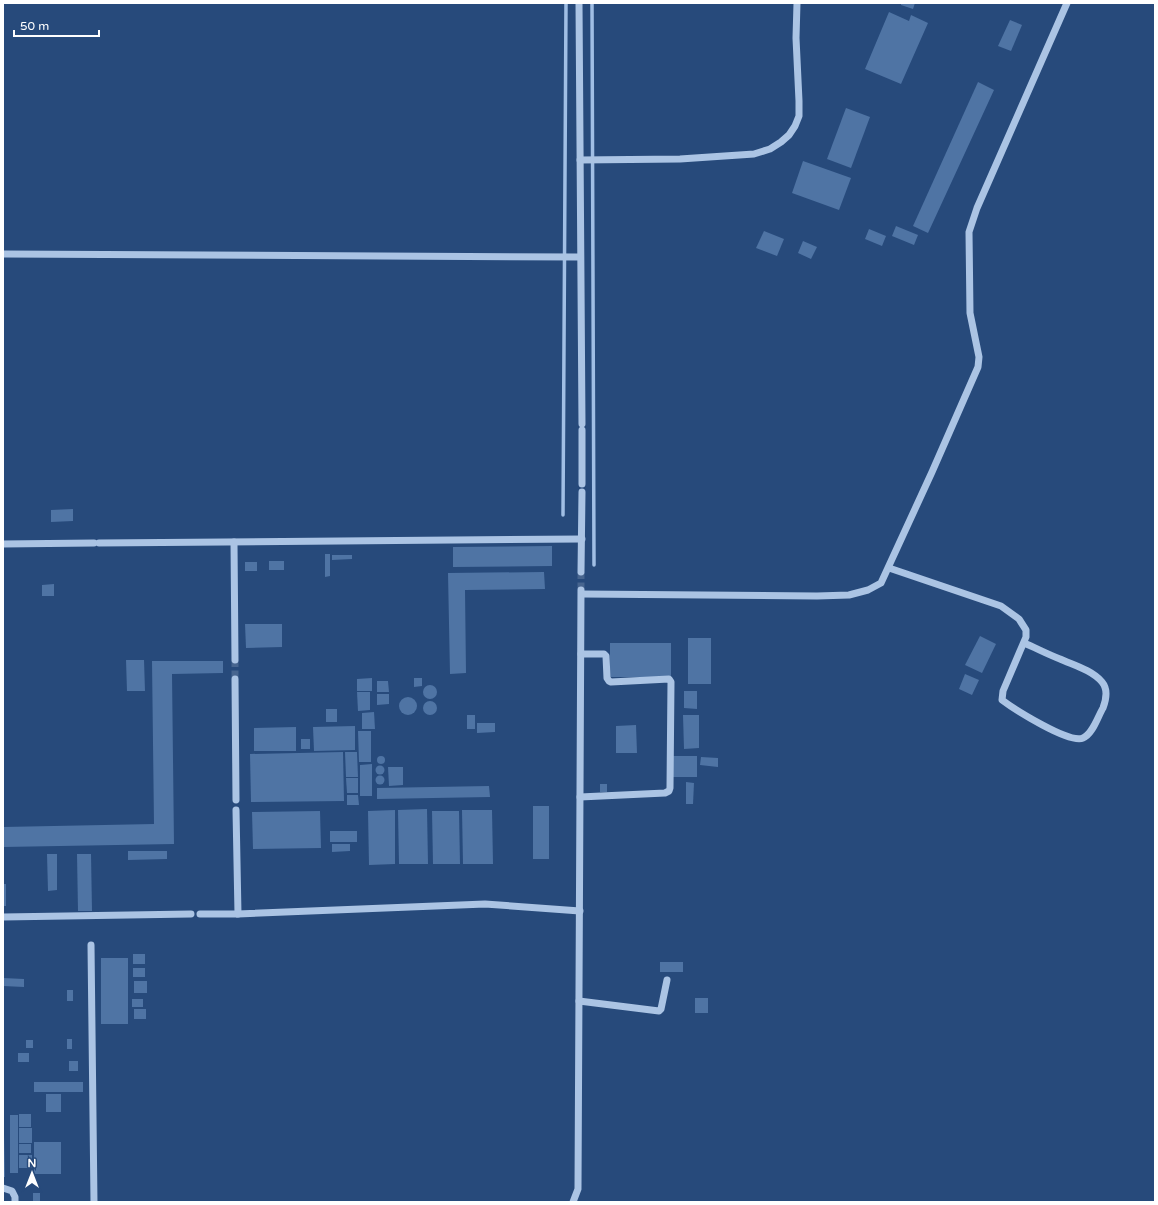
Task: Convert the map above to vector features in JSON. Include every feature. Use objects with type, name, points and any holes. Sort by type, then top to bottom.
[{"type":"lane","points":[[579,3],[582,484]]},
{"type":"lane","points":[[580,160],[680,159],[754,154],[770,149],[781,142],[792,131],[799,116],[796,38],[797,3]]},
{"type":"lane","points":[[573,1202],[578,1189],[581,592],[817,596],[849,595],[868,590],[881,583],[978,367],[979,357],[970,313],[970,232],[975,214],[1067,3]]},
{"type":"lane","points":[[3,254],[580,257]]},
{"type":"lane","points":[[581,572],[582,492]]},
{"type":"lane","points":[[3,544],[582,539]]},
{"type":"lane","points":[[234,542],[235,660]]},
{"type":"lane","points":[[889,568],[1001,606],[1019,619],[1026,630],[1026,637],[1003,691],[1002,700],[1013,708],[1054,731],[1077,739],[1084,738],[1092,730],[1105,702],[1105,686],[1092,674],[1024,643]]},
{"type":"lane","points":[[580,797],[665,793],[669,791],[671,682],[669,680],[611,682],[607,678],[606,656],[604,654],[581,654]]},
{"type":"lane","points":[[235,679],[236,800]]},
{"type":"lane","points":[[236,810],[238,914]]},
{"type":"lane","points":[[200,914],[238,914],[485,904],[580,911]]},
{"type":"lane","points":[[3,917],[191,914]]},
{"type":"lane","points":[[92,945],[94,1202]]},
{"type":"lane","points":[[579,1001],[659,1011],[661,1009],[667,980]]},
{"type":"lane","points":[[3,1188],[12,1190],[15,1197],[15,1202]]},
{"type":"building","points":[[901,3],[915,3],[913,9],[901,5]]},
{"type":"building","points":[[889,12],[909,21],[911,15],[928,23],[901,84],[865,69]]},
{"type":"building","points":[[1010,20],[1022,25],[1011,51],[998,46]]},
{"type":"building","points":[[978,82],[994,90],[928,233],[913,226]]},
{"type":"building","points":[[846,108],[870,117],[851,168],[827,159]]},
{"type":"building","points":[[803,161],[851,178],[839,210],[792,193]]},
{"type":"building","points":[[896,226],[918,235],[914,245],[892,236]]},
{"type":"building","points":[[869,229],[886,236],[882,246],[865,239]]},
{"type":"building","points":[[764,231],[784,239],[777,256],[756,248]]},
{"type":"building","points":[[803,241],[817,247],[811,259],[798,253]]},
{"type":"building","points":[[73,509],[73,521],[51,522],[51,510]]},
{"type":"building","points":[[552,546],[552,566],[453,567],[453,547]]},
{"type":"building","points":[[325,554],[330,554],[330,576],[325,577]]},
{"type":"building","points":[[332,555],[352,555],[352,559],[332,560]]},
{"type":"building","points":[[269,561],[284,561],[284,570],[269,570]]},
{"type":"building","points":[[245,562],[257,562],[257,571],[245,571]]},
{"type":"building","points":[[544,572],[545,589],[465,590],[466,673],[450,674],[448,573]]},
{"type":"building","points":[[54,584],[54,596],[42,596],[42,585]]},
{"type":"building","points":[[245,624],[282,624],[282,647],[246,648]]},
{"type":"building","points":[[980,636],[996,644],[982,673],[965,665]]},
{"type":"building","points":[[688,638],[711,638],[711,684],[688,684]]},
{"type":"building","points":[[610,643],[671,643],[671,677],[610,677]]},
{"type":"building","points":[[126,660],[144,660],[145,691],[127,691]]},
{"type":"building","points":[[152,661],[223,661],[223,673],[172,674],[174,844],[3,847],[3,827],[154,824]]},
{"type":"building","points":[[965,674],[979,680],[972,695],[959,689]]},
{"type":"building","points":[[372,678],[372,691],[357,691],[357,679]]},
{"type":"building","points":[[414,678],[422,678],[422,686],[414,687]]},
{"type":"building","points":[[377,681],[388,681],[389,692],[377,692]]},
{"type":"building","points":[[430,685],[435,687],[437,692],[435,697],[430,699],[425,697],[423,692],[425,687]]},
{"type":"building","points":[[684,691],[697,691],[697,709],[684,708]]},
{"type":"building","points":[[357,692],[370,692],[370,710],[358,711]]},
{"type":"building","points":[[377,694],[389,694],[389,704],[377,705]]},
{"type":"building","points":[[404,697],[412,697],[417,702],[415,713],[412,715],[404,715],[399,710],[399,702]]},
{"type":"building","points":[[427,701],[433,701],[437,705],[437,711],[433,715],[427,715],[423,711],[423,705]]},
{"type":"building","points":[[326,709],[337,709],[337,722],[326,722]]},
{"type":"building","points":[[374,712],[375,729],[362,729],[362,713]]},
{"type":"building","points":[[467,715],[475,715],[475,729],[467,729]]},
{"type":"building","points":[[683,715],[699,715],[699,748],[684,749]]},
{"type":"building","points":[[477,723],[495,723],[495,732],[477,733]]},
{"type":"building","points":[[636,725],[637,753],[616,753],[616,726]]},
{"type":"building","points":[[355,726],[355,750],[314,751],[313,727]]},
{"type":"building","points":[[296,727],[296,751],[254,751],[254,728]]},
{"type":"building","points":[[358,731],[371,731],[371,762],[359,762]]},
{"type":"building","points":[[301,739],[310,739],[310,749],[301,749]]},
{"type":"building","points":[[343,752],[344,801],[251,802],[250,754]]},
{"type":"building","points":[[345,752],[357,752],[358,777],[346,777]]},
{"type":"building","points":[[381,756],[384,757],[384,763],[381,764],[378,763],[377,760],[378,757]]},
{"type":"building","points":[[673,756],[697,756],[697,777],[673,777]]},
{"type":"building","points":[[701,757],[718,758],[718,767],[700,765]]},
{"type":"building","points":[[372,764],[372,796],[360,796],[360,765]]},
{"type":"building","points":[[378,766],[382,766],[384,770],[382,774],[378,774],[376,772],[376,768]]},
{"type":"building","points":[[388,767],[403,767],[403,785],[389,786]]},
{"type":"building","points":[[378,776],[382,776],[384,780],[382,784],[378,784],[376,782],[376,778]]},
{"type":"building","points":[[346,778],[358,778],[358,793],[347,793]]},
{"type":"building","points":[[686,782],[694,783],[693,804],[686,804]]},
{"type":"building","points":[[600,784],[607,784],[607,792],[600,792]]},
{"type":"building","points":[[489,786],[490,797],[377,799],[377,788]]},
{"type":"building","points":[[347,795],[358,795],[359,805],[347,805]]},
{"type":"building","points":[[533,806],[549,806],[549,859],[533,859]]},
{"type":"building","points":[[427,809],[428,864],[399,864],[398,810]]},
{"type":"building","points":[[395,810],[395,864],[369,865],[368,811]]},
{"type":"building","points":[[462,810],[492,810],[493,864],[463,864]]},
{"type":"building","points":[[320,811],[321,848],[253,849],[252,812]]},
{"type":"building","points":[[432,811],[459,811],[460,864],[433,864]]},
{"type":"building","points":[[330,831],[357,831],[357,842],[330,842]]},
{"type":"building","points":[[332,844],[350,844],[350,851],[332,852]]},
{"type":"building","points":[[128,851],[167,851],[167,859],[128,860]]},
{"type":"building","points":[[47,854],[57,854],[57,890],[48,891]]},
{"type":"building","points":[[77,854],[91,854],[92,911],[78,911]]},
{"type":"building","points":[[3,884],[6,884],[6,906],[3,906]]},
{"type":"building","points":[[133,954],[145,954],[145,964],[133,964]]},
{"type":"building","points":[[101,958],[128,958],[128,1024],[101,1024]]},
{"type":"building","points":[[660,962],[683,962],[683,972],[660,972]]},
{"type":"building","points":[[133,968],[145,968],[145,977],[133,977]]},
{"type":"building","points":[[3,978],[24,979],[24,987],[3,986]]},
{"type":"building","points":[[134,981],[147,981],[147,993],[134,993]]},
{"type":"building","points":[[67,990],[73,990],[73,1001],[67,1001]]},
{"type":"building","points":[[695,998],[708,998],[708,1013],[695,1013]]},
{"type":"building","points":[[132,999],[143,999],[143,1007],[132,1007]]},
{"type":"building","points":[[134,1009],[146,1009],[146,1019],[134,1019]]},
{"type":"building","points":[[67,1039],[72,1039],[72,1049],[67,1049]]},
{"type":"building","points":[[26,1040],[33,1040],[33,1048],[26,1048]]},
{"type":"building","points":[[18,1053],[29,1053],[29,1062],[18,1062]]},
{"type":"building","points":[[69,1061],[78,1061],[78,1071],[69,1071]]},
{"type":"building","points":[[34,1082],[83,1082],[83,1092],[34,1092]]},
{"type":"building","points":[[46,1094],[61,1094],[61,1112],[46,1112]]},
{"type":"building","points":[[19,1114],[31,1114],[31,1127],[19,1127]]},
{"type":"building","points":[[10,1115],[18,1115],[18,1173],[10,1173]]},
{"type":"building","points":[[19,1128],[32,1128],[32,1143],[19,1143]]},
{"type":"building","points":[[4,1134],[5,1177],[3,1177]]},
{"type":"building","points":[[34,1142],[61,1142],[61,1174],[34,1174]]},
{"type":"building","points":[[19,1144],[31,1144],[31,1153],[19,1153]]},
{"type":"building","points":[[19,1155],[32,1155],[32,1168],[19,1168]]},
{"type":"building","points":[[33,1193],[40,1193],[40,1201],[33,1201]]},
{"type":"waterway","points":[[563,515],[566,3]]},
{"type":"waterway","points":[[592,3],[594,565]]},
{"type":"tunnel","points":[[581,572],[581,590]]},
{"type":"tunnel","points":[[235,660],[235,679]]}]
